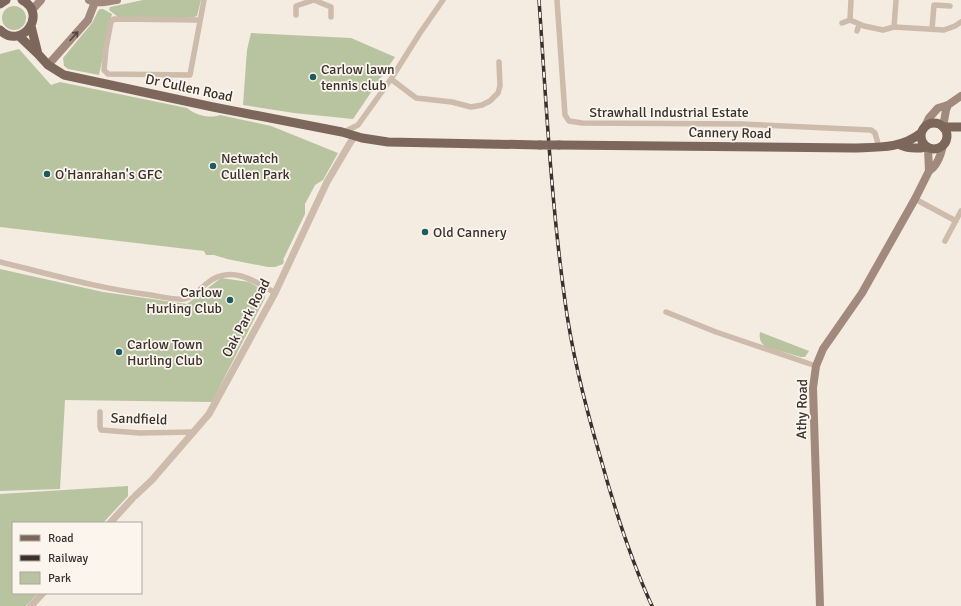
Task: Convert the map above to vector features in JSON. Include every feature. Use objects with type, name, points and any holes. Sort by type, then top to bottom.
[{"type":"main road","points":[[0,4],[6,0]]},
{"type":"main road","points":[[22,0],[29,5],[32,10],[33,16],[31,26],[38,54]]},
{"type":"main road","points":[[32,10],[41,0]]},
{"type":"main road","points":[[48,65],[88,20],[92,1],[117,0]]},
{"type":"main road","points":[[1,31],[13,36],[19,36],[31,26]]},
{"type":"main road","name":"Dr Cullen Road","points":[[19,36],[48,65],[64,75],[213,107],[342,132],[358,137]]},
{"type":"main road","points":[[961,96],[948,105],[938,108],[929,118],[922,130],[921,140],[927,147],[936,149],[961,128]]},
{"type":"main road","points":[[945,141],[946,134],[943,127],[948,105]]},
{"type":"main road","points":[[922,130],[931,123],[936,123],[943,127],[961,128]]},
{"type":"main road","name":"Cannery Road","points":[[358,137],[394,143],[805,148],[879,147],[900,145],[912,140],[922,130]]},
{"type":"main road","name":"Athy Road","points":[[820,606],[813,388],[816,366],[823,349],[862,292],[915,199],[929,171],[933,168],[941,155],[945,141]]},
{"type":"main road","name":"Cannery Road","points":[[900,145],[915,149],[927,147]]},
{"type":"main road","name":"Athy Road","points":[[927,147],[929,171]]},
{"type":"street","points":[[200,20],[114,19],[106,48],[104,70],[108,74],[190,75],[204,0]]},
{"type":"street","points":[[296,14],[296,6],[314,0],[331,7],[331,17]]},
{"type":"street","points":[[342,132],[358,125],[391,79],[443,0]]},
{"type":"street","name":"Strawhall Industrial Estate","points":[[557,0],[565,116],[569,121],[582,123],[739,124],[871,130],[875,133],[879,147]]},
{"type":"street","points":[[850,20],[851,0]]},
{"type":"street","points":[[894,27],[896,0]]},
{"type":"street","points":[[932,29],[934,5],[950,6]]},
{"type":"street","points":[[842,23],[850,20],[859,25],[883,30],[894,27],[944,30],[961,22]]},
{"type":"street","points":[[857,32],[859,25]]},
{"type":"street","points":[[391,79],[416,98],[452,102],[471,107],[482,105],[490,101],[498,93],[500,86],[499,62]]},
{"type":"street","points":[[358,125],[358,137]]},
{"type":"street","name":"Oak Park Road","points":[[111,522],[152,480],[209,414],[275,294],[327,182],[350,143],[358,137]]},
{"type":"street","points":[[915,199],[956,221]]},
{"type":"street","points":[[945,241],[961,211]]},
{"type":"street","points":[[0,262],[135,293],[179,299],[191,297],[211,280],[220,275],[230,275],[250,279],[275,294]]},
{"type":"street","points":[[666,312],[716,332],[816,366]]},
{"type":"street","name":"Sandfield","points":[[100,412],[101,430],[140,433],[194,432]]},
{"type":"street","points":[[31,606],[42,594]]},
{"type":"green space","points":[[143,0],[201,0],[197,16],[194,17],[118,17],[109,10],[110,7]]},
{"type":"green space","points":[[14,6],[19,7],[25,13],[25,23],[19,29],[14,30],[9,29],[3,23],[2,18],[3,13],[9,7]]},
{"type":"green space","points":[[100,9],[112,14],[99,75],[68,69],[64,66],[63,58],[92,23]]},
{"type":"green space","name":"Carlow lawn tennis club","points":[[251,33],[351,38],[395,57],[353,119],[294,113],[243,105],[247,50]]},
{"type":"green space","name":"Netwatch Cullen Park","points":[[19,49],[51,85],[60,82],[187,108],[194,113],[203,116],[212,117],[220,115],[271,126],[338,153],[323,180],[315,185],[305,204],[305,214],[283,260],[283,264],[275,267],[268,267],[214,255],[206,255],[204,251],[0,227],[0,54]]},
{"type":"green space","name":"Carlow Town Hurling Club","points":[[0,269],[103,292],[187,304],[221,278],[249,282],[263,290],[265,298],[212,402],[65,400],[60,489],[0,491]]},
{"type":"green space","points":[[760,332],[809,351],[805,357],[801,357],[766,347],[760,340]]},
{"type":"green space","points":[[128,486],[128,496],[104,522],[12,522],[12,594],[37,594],[26,606],[0,606],[0,494]]},
{"type":"railway","points":[[539,0],[549,150],[556,226],[571,340],[584,399],[611,494],[623,532],[652,606]]},
{"type":"place","name":"Carlow lawn tennis club","points":[[313,77]]},
{"type":"place","name":"Netwatch Cullen Park","points":[[213,166]]},
{"type":"place","name":"O'Hanrahan's GFC","points":[[47,174]]},
{"type":"place","name":"Old Cannery","points":[[425,232]]},
{"type":"place","name":"Carlow Hurling Club","points":[[230,300]]},
{"type":"place","name":"Carlow Town Hurling Club","points":[[119,352]]}]
